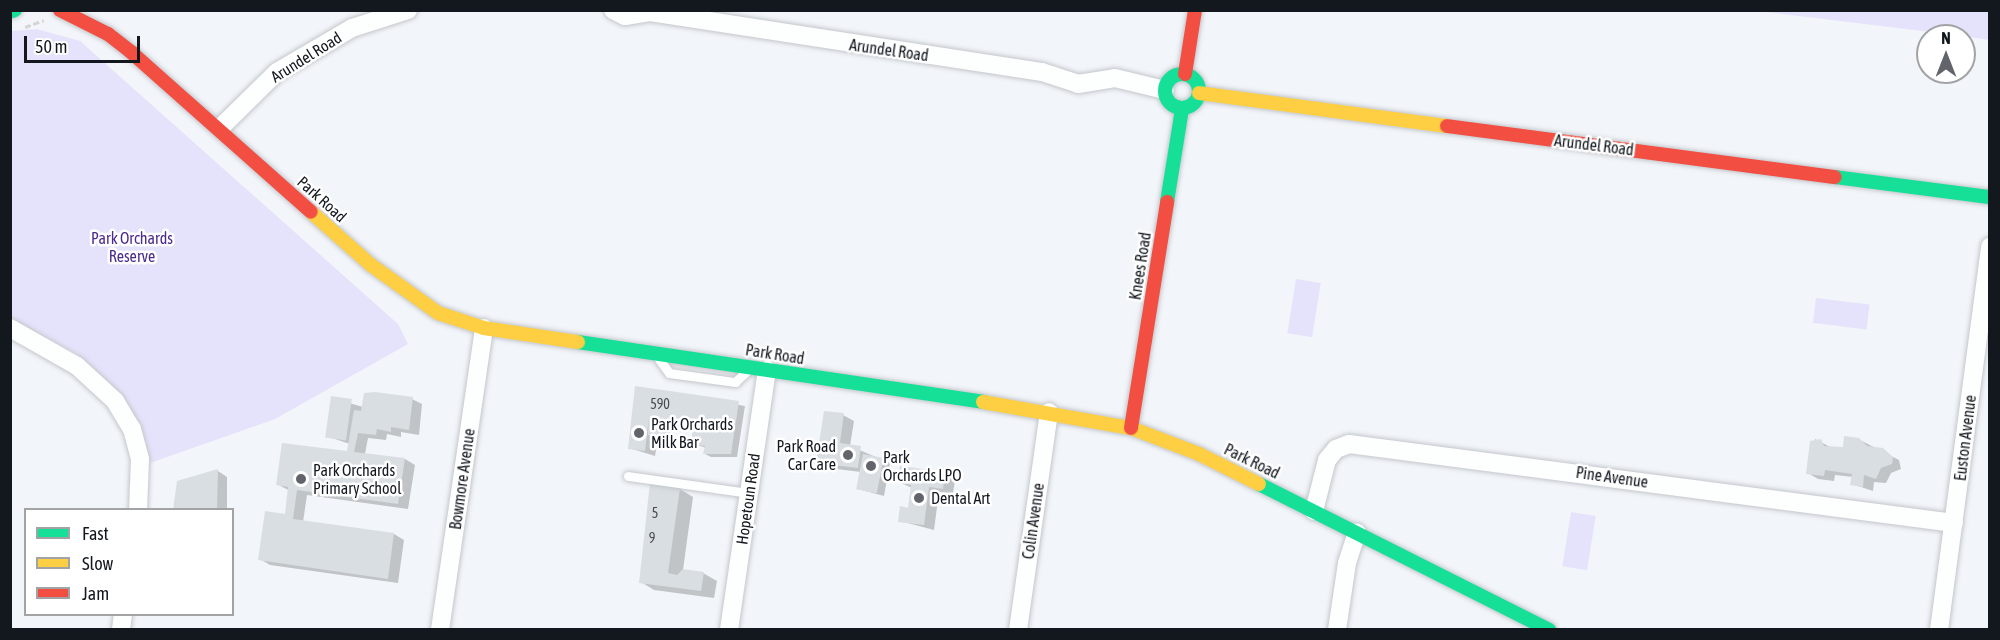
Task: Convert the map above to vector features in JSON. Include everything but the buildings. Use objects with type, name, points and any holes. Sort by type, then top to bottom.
[{"type":"street","name":"Park Road","points":[[60,10],[108,34],[220,128],[406,294],[438,313],[484,328],[1049,412],[1131,428],[1199,454],[1549,630]]},
{"type":"street","name":"Arundel Road","points":[[220,128],[277,72],[352,28],[408,10]]},
{"type":"street","name":"Arundel Road","points":[[613,10],[625,16],[650,12],[1042,72],[1078,84],[1115,78],[1165,90]]},
{"type":"street","points":[[1185,74],[1195,10]]},
{"type":"street","points":[[1185,74],[1194,79],[1199,93],[1196,103],[1182,109],[1167,100],[1165,90],[1170,79],[1185,74]]},
{"type":"street","name":"Arundel Road","points":[[1199,93],[1989,197]]},
{"type":"street","name":"Knees Road","points":[[1131,428],[1182,109]]},
{"type":"street","name":"Euston Avenue","points":[[1939,630],[1989,246]]},
{"type":"street","points":[[10,328],[77,366],[115,401],[132,429],[140,459],[138,508]]},
{"type":"street","name":"Bowmore Avenue","points":[[440,630],[484,328]]},
{"type":"street","name":"Hopetoun Road","points":[[729,630],[749,493],[759,368]]},
{"type":"street","name":"Colin Avenue","points":[[1018,630],[1049,412]]},
{"type":"street","name":"Pine Avenue","points":[[1314,511],[1327,460],[1336,449],[1349,444],[1954,523]]},
{"type":"street","points":[[1337,630],[1347,563],[1357,533]]},
{"type":"lane","points":[[628,476],[749,493]]},
{"type":"green space","points":[[1758,11],[1989,11],[1989,40],[1976,38],[1976,24],[1916,24],[1916,30]]},
{"type":"green space","name":"Park Orchards Reserve","points":[[37,29],[80,41],[398,324],[408,344],[275,419],[150,463],[137,421],[108,381],[76,353],[11,319],[11,31]]},
{"type":"green space","points":[[1296,279],[1321,283],[1312,337],[1287,333]]},
{"type":"green space","points":[[1816,298],[1870,305],[1867,329],[1813,323]]},
{"type":"green space","points":[[1571,512],[1596,516],[1587,570],[1562,566]]},
{"type":"traffic: fast","points":[[1182,74],[1194,79],[1199,91],[1194,103],[1182,108],[1170,103],[1165,91],[1170,79],[1182,74]]},
{"type":"traffic: fast","points":[[1167,202],[1182,109]]},
{"type":"traffic: fast","points":[[1835,177],[1990,197]]},
{"type":"traffic: fast","points":[[578,342],[983,402]]},
{"type":"traffic: fast","points":[[1259,484],[1549,630]]},
{"type":"traffic: slow","points":[[1199,93],[1447,126]]},
{"type":"traffic: slow","points":[[311,212],[371,265],[438,313],[484,328],[578,342]]},
{"type":"traffic: slow","points":[[983,402],[1131,428],[1199,454],[1259,484]]},
{"type":"traffic: jam","points":[[60,10],[108,34],[132,53],[311,212]]},
{"type":"traffic: jam","points":[[1185,74],[1195,10]]},
{"type":"traffic: jam","points":[[1447,126],[1835,177]]},
{"type":"traffic: jam","points":[[1131,428],[1167,202]]},
{"type":"place","name":"Park Orchards Milk Bar","points":[[639,433]]},
{"type":"place","name":"Park Road Car Care","points":[[848,455]]},
{"type":"place","name":"Park Orchards LPO","points":[[871,466]]},
{"type":"place","name":"Park Orchards Primary School","points":[[301,479]]},
{"type":"place","name":"Dental Art","points":[[919,498]]}]
